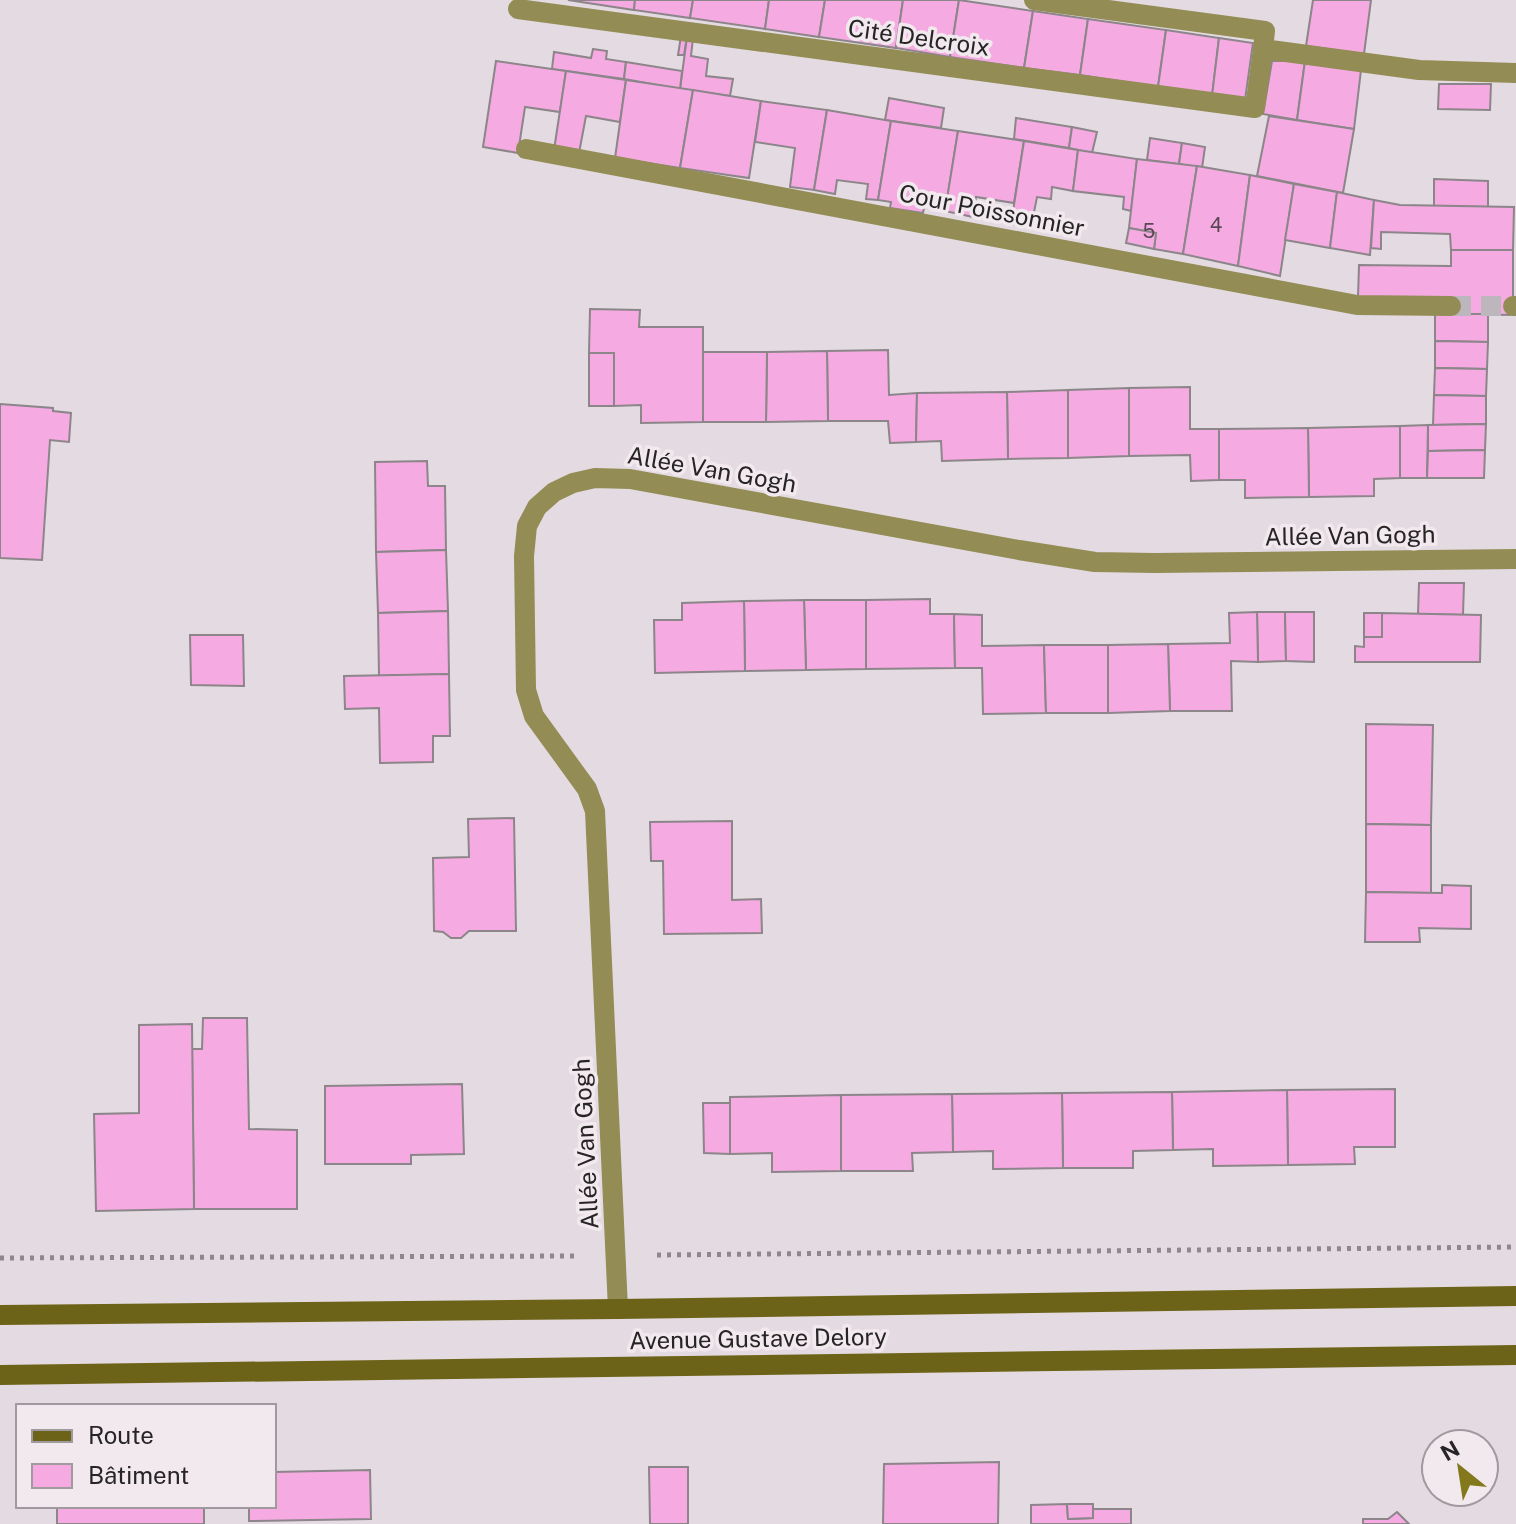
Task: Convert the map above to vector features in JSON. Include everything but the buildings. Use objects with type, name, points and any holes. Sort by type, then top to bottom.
[{"type":"main road","name":"Avenue Gustave Delory","points":[[0,1315],[1516,1296]]},
{"type":"main road","name":"Avenue Gustave Delory","points":[[0,1375],[1516,1355]]},
{"type":"street","points":[[1034,0],[1265,31],[1263,49],[1419,70],[1516,73]]},
{"type":"street","name":"Cité Delcroix","points":[[518,9],[1255,108],[1263,49]]},
{"type":"street","name":"Cour Poissonnier","points":[[526,149],[1357,305],[1451,306]]},
{"type":"street","name":"Allée Van Gogh","points":[[618,1309],[595,811],[587,789],[534,716],[526,690],[524,556],[527,526],[537,507],[554,492],[595,478],[630,479],[1095,562],[1516,559]]},
{"type":"path","points":[[0,1258],[1516,1247]]},
{"type":"tunnel","points":[[1451,306],[1513,306]]}]
